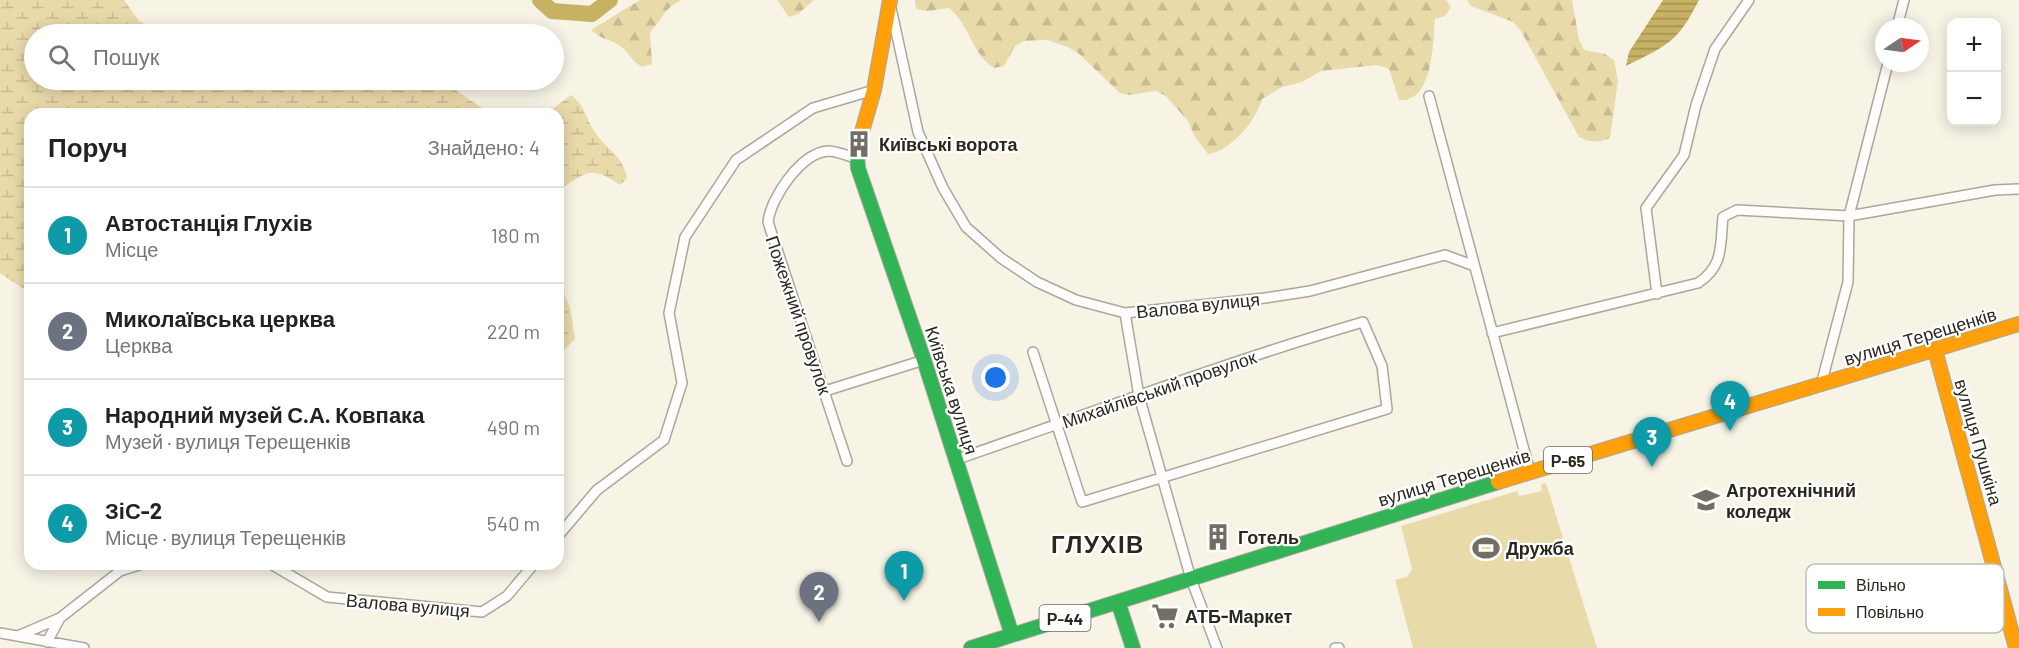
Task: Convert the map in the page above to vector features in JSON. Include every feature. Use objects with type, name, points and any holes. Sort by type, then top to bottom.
[{"type":"main road","points":[[861,135],[874,90],[890,1]]},
{"type":"main road","name":"Київська вулиця","points":[[856,156],[924,360],[1011,635]]},
{"type":"main road","name":"вулиця Терещенків","points":[[971,648],[1530,472],[2019,324]]},
{"type":"main road","name":"вулиця Пушкіна","points":[[1935,350],[1993,564]]},
{"type":"main road","points":[[1119,602],[1132,648]]},
{"type":"main road","name":"вулиця Пушкіна","points":[[2004,604],[2016,648]]},
{"type":"street","points":[[1657,294],[1646,208],[1684,154],[1696,105],[1715,49],[1749,0]]},
{"type":"street","points":[[1899,18],[1904,0]]},
{"type":"street","name":"Валова вулиця","points":[[890,1],[918,132],[943,188],[966,227],[1001,258],[1037,282],[1076,300],[1125,313],[1310,291],[1445,255],[1472,265]]},
{"type":"street","points":[[1821,385],[1848,282],[1849,216],[1886,72]]},
{"type":"street","points":[[564,529],[597,490],[664,440],[682,383],[669,313],[685,237],[736,160],[813,108],[874,90]]},
{"type":"street","points":[[1429,96],[1472,265],[1530,472]]},
{"type":"street","name":"Пожежний провулок","points":[[847,461],[768,222],[769,210],[797,167],[815,155],[829,151],[856,156]]},
{"type":"street","points":[[1492,333],[1698,283],[1711,274],[1719,260],[1723,217],[1737,210],[1849,216],[1995,190],[2019,189]]},
{"type":"street","points":[[1125,313],[1138,396],[1191,579],[1217,648]]},
{"type":"street","name":"Михайлівський провулок","points":[[955,460],[1283,346],[1363,322],[1382,366],[1387,409],[1161,479]]},
{"type":"street","points":[[1033,352],[1082,502],[1161,479]]},
{"type":"street","points":[[825,391],[924,360]]},
{"type":"street","points":[[18,636],[60,618],[123,570]]},
{"type":"street","name":"Валова вулиця","points":[[281,570],[327,597],[482,612],[507,596],[529,570]]},
{"type":"street","points":[[50,645],[60,618]]},
{"type":"street","points":[[0,633],[50,645],[84,648]]},
{"type":"green space","points":[[0,0],[124,0],[138,20],[145,24],[24,24],[24,90],[455,90],[482,108],[24,108],[24,289],[0,273]]},
{"type":"green space","points":[[640,0],[681,0],[666,11],[650,32],[652,64],[642,67],[620,46],[591,30]]},
{"type":"green space","points":[[777,0],[814,0],[798,14],[789,17]]},
{"type":"green space","points":[[915,0],[1446,0],[1451,7],[1445,16],[1435,19],[1429,70],[1419,92],[1410,98],[1399,100],[1389,69],[1378,65],[1321,71],[1302,82],[1282,87],[1262,99],[1259,108],[1241,134],[1217,152],[1208,154],[1195,137],[1188,121],[1166,96],[1156,91],[1129,95],[1120,93],[1078,53],[1047,40],[1024,41],[1015,46],[1004,66],[994,68],[980,55],[962,22],[949,8],[927,11],[916,9]]},
{"type":"green space","points":[[1467,0],[1572,0],[1579,40],[1584,50],[1605,54],[1614,60],[1618,81],[1610,138],[1594,142],[1579,137],[1521,31],[1513,22],[1471,6]]},
{"type":"green space","points":[[571,95],[576,99],[593,130],[622,164],[627,178],[620,185],[610,178],[589,173],[564,186],[564,108],[554,108]]},
{"type":"green space","points":[[564,293],[570,308],[575,339],[564,350]]},
{"type":"green space","name":"Дружба","points":[[1546,483],[1597,648],[1413,648],[1395,580],[1407,577],[1412,569],[1401,526],[1517,491],[1519,496],[1542,491],[1541,484]]},
{"type":"shaded area","points":[[1663,0],[1699,0],[1684,26],[1670,41],[1626,66],[1629,52]]},
{"type":"waterway","points":[[540,0],[552,11],[592,14],[610,0]]},
{"type":"traffic: fast","points":[[857,154],[858,168],[924,360],[1012,635]]},
{"type":"traffic: fast","points":[[971,648],[1498,482]]},
{"type":"traffic: fast","points":[[1118,602],[1133,648]]},
{"type":"traffic: slow","points":[[861,135],[874,90],[890,0]]},
{"type":"traffic: slow","points":[[1498,482],[2019,324]]},
{"type":"traffic: slow","points":[[1935,350],[1993,564]]},
{"type":"traffic: slow","points":[[2004,604],[2016,648]]},
{"type":"place","name":"Київські ворота","points":[[859,144]]},
{"type":"place","name":"ЗіС-2","points":[[1730,431]]},
{"type":"place","name":"Народний музей С.А. Ковпака","points":[[1652,467]]},
{"type":"place","name":"Агротехнічний коледж","points":[[1706,500]]},
{"type":"place","name":"Готель","points":[[1218,537]]},
{"type":"place","name":"Дружба","points":[[1486,548]]},
{"type":"place","name":"Автостанція Глухів","points":[[904,601]]},
{"type":"place","name":"АТБ-Маркет","points":[[1165,616]]},
{"type":"place","name":"Миколаївська церква","points":[[819,622]]},
{"type":"district","name":"ГЛУХІВ","points":[[1098,543]]}]
